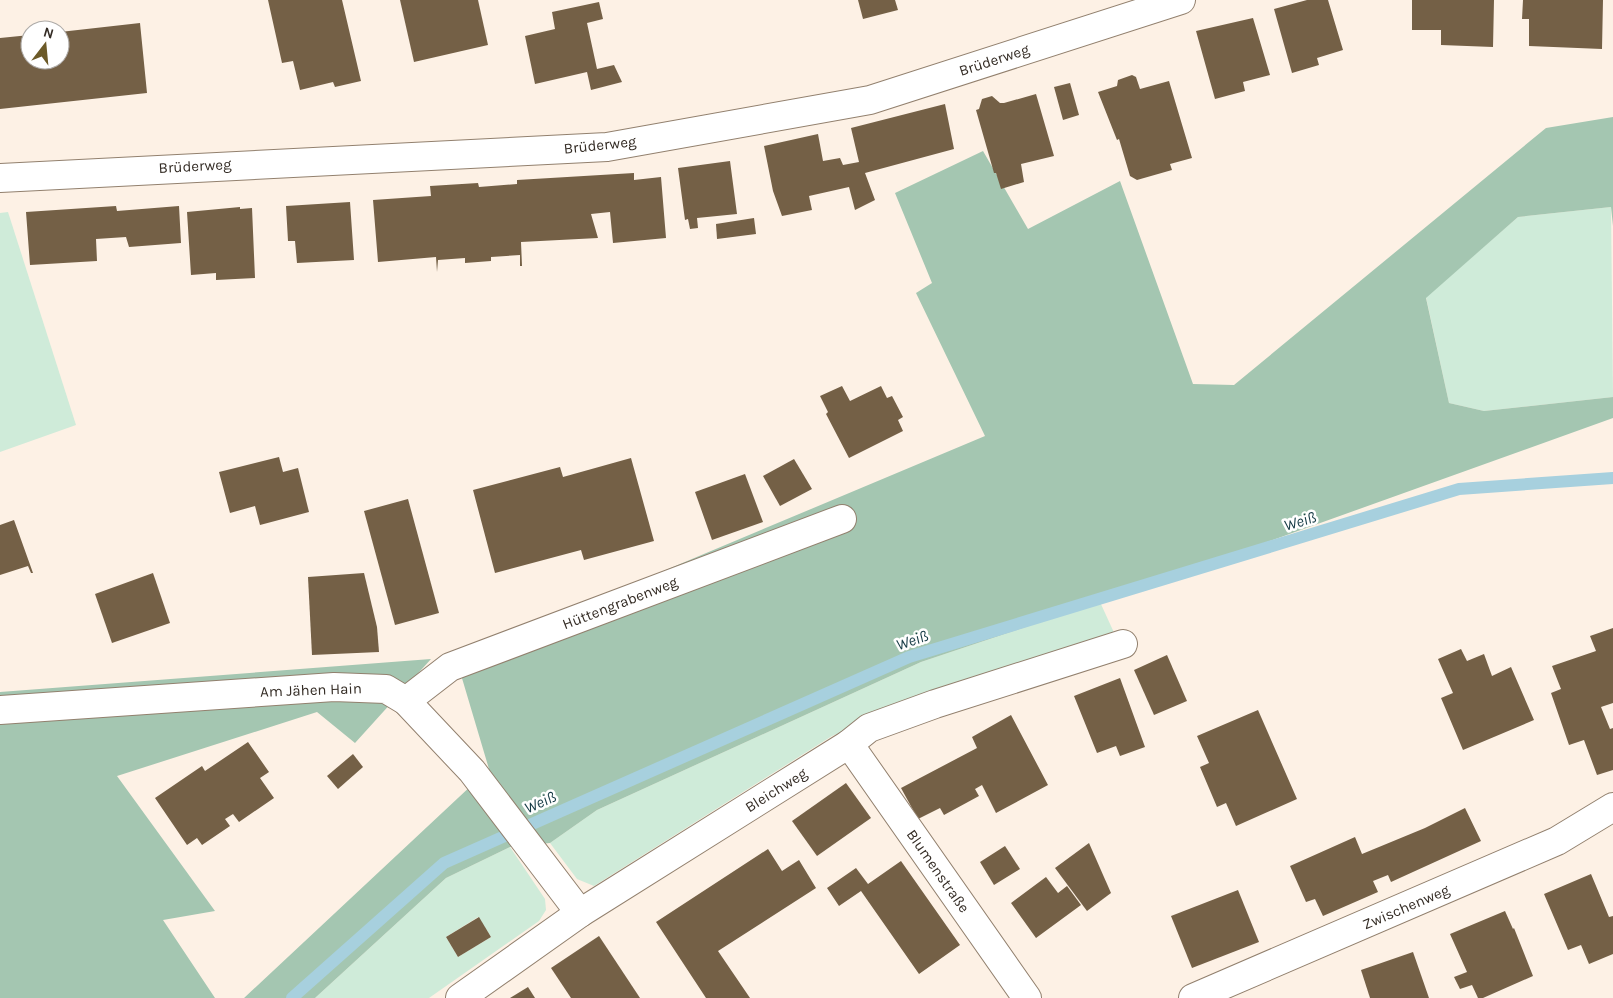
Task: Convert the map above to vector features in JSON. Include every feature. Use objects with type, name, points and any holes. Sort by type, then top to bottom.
[{"type":"street","name":"Brüderweg","points":[[0,178],[607,146],[870,100],[1181,0]]},
{"type":"street","name":"Hüttengrabenweg","points":[[406,701],[450,667],[842,519]]},
{"type":"street","name":"Bleichweg","points":[[460,998],[580,913],[849,744],[869,728],[935,704],[1123,644]]},
{"type":"street","name":"Am Jähen Hain","points":[[0,710],[334,687],[386,690],[406,701],[472,771],[580,913]]},
{"type":"street","name":"Blumenstraße","points":[[849,744],[1028,998]]},
{"type":"street","name":"Zwischenweg","points":[[1193,998],[1557,842],[1613,807]]},
{"type":"green space","points":[[1613,117],[1613,226],[1611,207],[1518,217],[1426,298],[1449,403],[1484,411],[1613,397],[1613,418],[1100,602],[921,662],[597,810],[550,843],[510,847],[446,878],[315,998],[244,998],[489,769],[456,658],[985,436],[916,293],[932,283],[895,193],[983,151],[1028,229],[1120,181],[1193,384],[1234,385],[1546,128]]},
{"type":"green space","points":[[1611,207],[1613,397],[1484,411],[1449,403],[1426,297],[1518,217]]},
{"type":"green space","points":[[8,212],[76,425],[0,452],[0,213]]},
{"type":"green space","points":[[1100,602],[1116,637],[920,698],[832,736],[594,886],[577,879],[550,843],[597,810],[921,662]]},
{"type":"green space","points":[[431,659],[355,743],[317,712],[117,776],[215,911],[163,920],[215,998],[0,998],[0,692]]},
{"type":"green space","points":[[510,847],[545,899],[546,910],[539,921],[429,998],[315,998],[446,878]],"holes":[[[478,917],[491,937],[458,957],[446,937]]]},
{"type":"building","points":[[268,0],[342,0],[361,81],[335,87],[333,82],[300,90],[293,61],[282,63]]},
{"type":"building","points":[[400,0],[478,0],[488,45],[414,62]]},
{"type":"building","points":[[858,0],[895,0],[898,10],[863,19]]},
{"type":"building","points":[[1307,0],[1328,0],[1343,50],[1317,58],[1319,65],[1292,73],[1274,9]]},
{"type":"building","points":[[1412,0],[1494,0],[1493,47],[1441,45],[1441,30],[1412,30]]},
{"type":"building","points":[[1523,0],[1603,0],[1602,49],[1529,46],[1529,19],[1522,19]]},
{"type":"building","points":[[599,2],[603,19],[587,23],[597,69],[614,65],[622,82],[591,90],[587,72],[535,84],[525,36],[555,29],[552,12]]},
{"type":"building","points":[[1253,18],[1270,75],[1243,82],[1245,91],[1215,99],[1196,31]]},
{"type":"building","points":[[140,23],[147,93],[0,109],[0,38],[20,36],[20,70],[70,70],[70,31]]},
{"type":"building","points":[[1132,75],[1136,77],[1140,89],[1169,81],[1192,158],[1170,164],[1172,170],[1137,180],[1130,176],[1119,139],[1117,140],[1098,92],[1117,86],[1118,80]]},
{"type":"building","points":[[1070,83],[1079,115],[1063,120],[1054,87]]},
{"type":"building","points":[[1036,94],[1054,156],[1021,164],[1024,182],[1001,189],[996,173],[994,173],[976,110],[979,109],[982,99],[992,96],[1000,103],[1004,103]]},
{"type":"building","points":[[945,104],[954,149],[865,173],[875,200],[855,210],[849,187],[809,196],[812,210],[782,216],[773,191],[764,146],[818,134],[823,161],[840,158],[843,165],[859,162],[851,128]]},
{"type":"building","points":[[730,161],[737,214],[697,218],[698,228],[690,229],[688,219],[685,220],[678,168]]},
{"type":"building","points":[[634,173],[634,180],[661,177],[666,238],[613,243],[610,212],[591,214],[598,238],[521,242],[522,266],[520,266],[520,255],[491,257],[491,261],[465,263],[465,258],[438,260],[437,272],[436,257],[378,262],[373,200],[431,196],[430,186],[478,183],[479,187],[517,184],[517,180]]},
{"type":"building","points":[[350,202],[354,260],[297,263],[295,241],[288,241],[286,206]]},
{"type":"building","points":[[116,206],[117,211],[179,206],[181,243],[129,247],[126,237],[96,239],[97,261],[30,265],[26,212]]},
{"type":"building","points":[[240,207],[240,209],[252,208],[255,278],[216,280],[216,273],[191,275],[187,212]]},
{"type":"building","points":[[754,218],[756,234],[717,239],[716,224]]},
{"type":"building","points":[[842,386],[850,401],[881,386],[887,398],[892,396],[903,417],[898,420],[903,431],[849,458],[826,414],[828,412],[820,396]]},
{"type":"building","points":[[279,457],[283,472],[298,468],[309,512],[260,525],[255,506],[230,513],[219,472]]},
{"type":"building","points":[[631,458],[654,541],[584,560],[581,550],[495,573],[473,490],[560,467],[563,477]]},
{"type":"building","points":[[794,459],[812,489],[780,506],[763,476]]},
{"type":"building","points":[[745,474],[763,522],[712,540],[695,492]]},
{"type":"building","points":[[408,499],[439,613],[395,625],[364,511]]},
{"type":"building","points":[[14,520],[33,573],[31,573],[28,566],[0,575],[0,525]]},
{"type":"building","points":[[153,573],[170,623],[112,643],[95,594]]},
{"type":"building","points":[[364,573],[377,627],[379,652],[312,655],[308,577]]},
{"type":"building","points":[[1613,628],[1613,703],[1601,707],[1610,729],[1613,728],[1613,770],[1597,775],[1584,740],[1569,745],[1551,693],[1561,689],[1552,666],[1596,651],[1590,636]]},
{"type":"building","points":[[1461,649],[1467,661],[1484,654],[1492,676],[1511,667],[1534,720],[1463,750],[1441,698],[1453,693],[1438,659]]},
{"type":"building","points":[[1167,655],[1187,701],[1154,715],[1134,670]]},
{"type":"building","points":[[1120,678],[1145,747],[1120,756],[1116,746],[1097,753],[1074,696]]},
{"type":"building","points":[[1258,710],[1297,799],[1236,826],[1226,803],[1217,807],[1200,767],[1209,763],[1197,736]]},
{"type":"building","points":[[1011,715],[1048,785],[996,813],[982,785],[975,789],[979,796],[944,815],[940,808],[918,819],[901,788],[977,748],[972,737]]},
{"type":"building","points":[[248,742],[269,772],[260,778],[274,798],[239,822],[233,814],[225,819],[230,826],[202,845],[197,838],[187,845],[155,798],[202,766],[205,771]]},
{"type":"building","points":[[353,754],[363,767],[338,789],[327,776]]},
{"type":"building","points":[[846,783],[871,818],[817,856],[792,821]]},
{"type":"building","points":[[1465,808],[1481,841],[1391,882],[1388,875],[1373,881],[1378,892],[1323,916],[1315,899],[1306,902],[1290,866],[1355,837],[1362,854],[1425,828]]},
{"type":"building","points":[[1089,843],[1111,893],[1087,911],[1055,868]]},
{"type":"building","points":[[1005,846],[1020,869],[994,885],[980,862]]},
{"type":"building","points":[[768,849],[782,871],[799,860],[816,888],[718,951],[750,998],[706,998],[656,922]]},
{"type":"building","points":[[901,861],[960,945],[919,974],[861,891],[839,906],[827,888],[856,868],[868,884]]},
{"type":"building","points":[[1591,874],[1609,917],[1613,916],[1613,954],[1589,964],[1581,945],[1568,950],[1544,894]]},
{"type":"building","points":[[1046,877],[1058,893],[1067,886],[1081,905],[1036,938],[1011,903]]},
{"type":"building","points":[[1238,890],[1259,942],[1192,968],[1171,916]]},
{"type":"building","points":[[1505,911],[1514,928],[1533,976],[1483,998],[1478,998],[1472,985],[1460,989],[1454,977],[1467,972],[1450,934]]},
{"type":"building","points":[[479,917],[491,937],[458,957],[446,937]]},
{"type":"building","points":[[599,936],[640,998],[571,998],[551,968]]},
{"type":"building","points":[[1413,952],[1429,998],[1370,998],[1361,970]]},
{"type":"building","points":[[528,987],[535,998],[510,998]]},
{"type":"waterway","name":"Weiß","points":[[292,998],[444,863],[909,657],[1459,489],[1613,478]]}]
